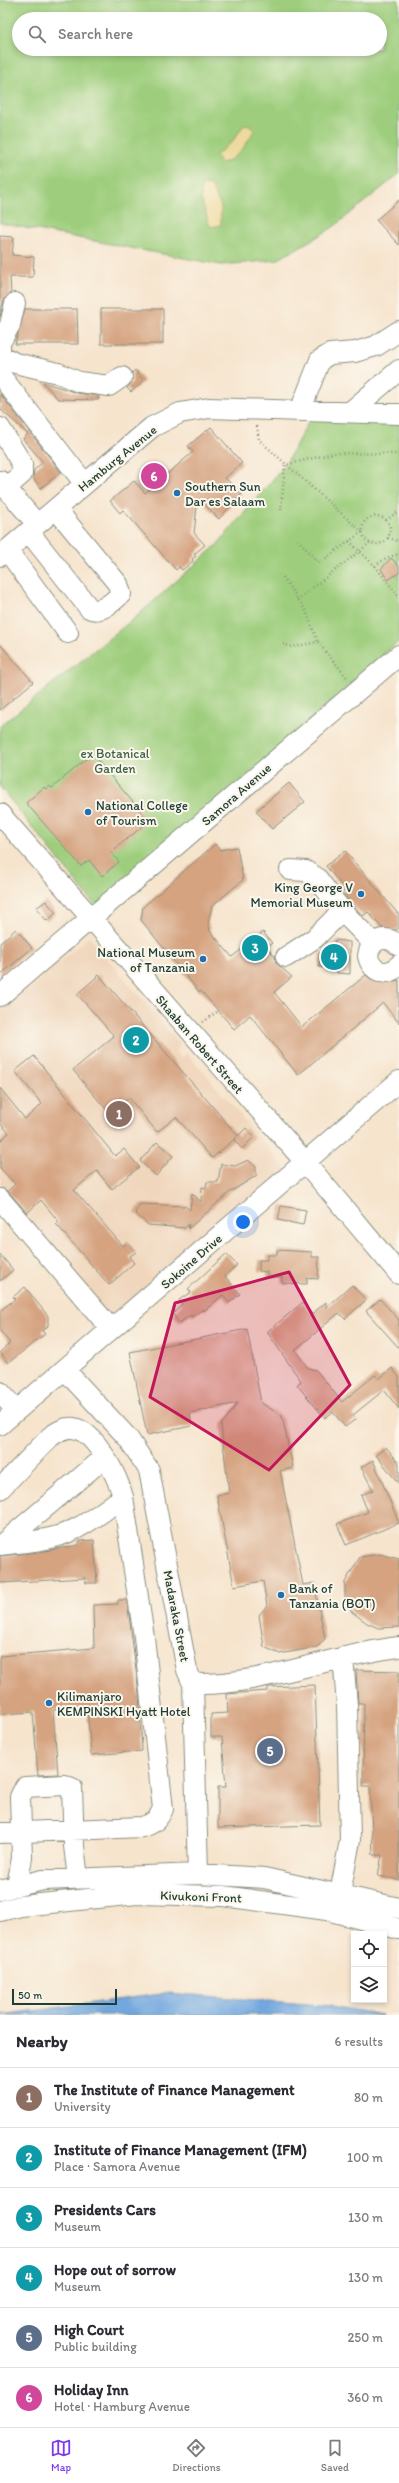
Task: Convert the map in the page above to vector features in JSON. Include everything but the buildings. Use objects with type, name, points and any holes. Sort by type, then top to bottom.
[{"type":"street","points":[[0,355],[10,325],[15,303]]},
{"type":"street","points":[[300,411],[320,360],[330,354],[355,352],[376,346],[399,331]]},
{"type":"street","points":[[0,355],[15,363],[58,374],[79,382],[109,386],[122,377]]},
{"type":"street","points":[[0,355],[85,484]]},
{"type":"street","points":[[350,412],[399,370]]},
{"type":"street","name":"Hamburg Avenue","points":[[4,553],[152,428],[180,413],[209,408],[399,414]]},
{"type":"street","points":[[0,428],[22,464],[22,474],[3,484],[89,608],[93,610],[101,609],[121,594],[118,584],[56,509]]},
{"type":"street","points":[[4,553],[68,633]]},
{"type":"street","name":"Samora Avenue","points":[[0,996],[399,655]]},
{"type":"street","name":"Shaaban Robert Street","points":[[0,814],[306,1163],[399,1274]]},
{"type":"street","points":[[290,870],[306,871],[312,874],[373,944]]},
{"type":"street","points":[[286,957],[315,938],[342,910]]},
{"type":"street","points":[[399,946],[395,942],[385,939],[373,944],[368,956],[369,962],[377,971],[388,972],[399,965]]},
{"type":"street","name":"Sokoine Drive","points":[[0,1424],[306,1163],[399,1081]]},
{"type":"street","points":[[0,1199],[111,1329]]},
{"type":"street","name":"Madaraka Street","points":[[65,1370],[128,1438],[149,1470],[187,1670],[193,1684],[198,1874]]},
{"type":"street","points":[[0,1392],[16,1410]]},
{"type":"street","points":[[0,1489],[60,1430],[72,1428],[82,1431],[105,1457],[116,1475],[123,1498],[145,1644],[163,1809],[160,1817],[152,1824],[142,1827],[73,1828],[0,1833]]},
{"type":"street","points":[[1,1545],[105,1457]]},
{"type":"street","points":[[1,1545],[46,1538],[69,1532],[85,1524],[123,1498]]},
{"type":"street","points":[[193,1684],[216,1684],[237,1681],[343,1657],[399,1647]]},
{"type":"street","points":[[340,1894],[350,1840],[347,1705],[343,1657]]},
{"type":"street","points":[[8,1887],[22,1858],[20,1831],[21,1791],[25,1787],[64,1785],[72,1788],[73,1828],[78,1878]]},
{"type":"street","name":"Kivukoni Front","points":[[8,1887],[43,1880],[198,1874],[264,1878],[399,1908]]},
{"type":"street","name":"Kivukoni Front","points":[[0,1900],[67,1890],[168,1884],[268,1892],[399,1919]]},
{"type":"street","name":"Kivukoni Front","points":[[0,1911],[21,1906],[137,1894],[223,1896],[327,1910],[399,1929]]},
{"type":"path","points":[[255,409],[259,440],[285,465],[362,532],[370,543]]},
{"type":"path","points":[[285,465],[334,453],[399,454]]},
{"type":"path","points":[[281,510],[285,465]]},
{"type":"path","points":[[386,520],[399,511]]},
{"type":"path","points":[[297,600],[370,543],[380,544],[388,538],[390,528],[386,520],[381,517],[372,517],[364,523],[362,532],[319,563],[298,540]]},
{"type":"path","points":[[388,538],[399,540]]},
{"type":"path","points":[[349,541],[375,566],[399,597]]},
{"type":"path","points":[[375,566],[386,558],[399,554]]},
{"type":"path","points":[[282,577],[306,611],[318,642],[358,689]]},
{"type":"path","points":[[282,644],[292,647],[318,642]]},
{"type":"highlighted area","points":[[289,1272],[350,1385],[269,1470],[150,1397],[175,1303]]},
{"type":"shaded area","points":[[89,937],[181,1045],[175,1051],[181,1058],[187,1053],[287,1170],[111,1319],[0,1189],[0,1012]]},
{"type":"green space","points":[[0,0],[399,0],[399,174],[332,228],[277,260],[221,265],[0,223]]},
{"type":"green space","name":"ex Botanical Garden","points":[[311,417],[399,420],[399,641],[98,909],[0,787],[0,726],[137,616],[217,545],[285,465]]},
{"type":"sand","points":[[249,124],[254,131],[244,146],[236,156],[226,162],[220,163],[216,155],[232,142],[243,126]]},
{"type":"sand","points":[[210,184],[221,206],[221,225],[210,227],[201,199],[201,185]]},
{"type":"water","points":[[169,1993],[332,2006],[382,2015],[0,2015]]},
{"type":"place","name":"Holiday Inn","points":[[154,476]]},
{"type":"place","name":"Southern Sun Dar es Salaam","points":[[177,493]]},
{"type":"place","name":"National College of Tourism","points":[[88,812]]},
{"type":"place","name":"King George V Memorial Museum","points":[[361,894]]},
{"type":"place","name":"Presidents Cars","points":[[255,948]]},
{"type":"place","name":"Hope out of sorrow","points":[[334,957]]},
{"type":"place","name":"National Museum of Tanzania","points":[[203,959]]},
{"type":"place","name":"Institute of Finance Management (IFM)","points":[[136,1040]]},
{"type":"place","name":"The Institute of Finance Management","points":[[119,1114]]},
{"type":"place","name":"Bank of Tanzania (BOT)","points":[[281,1595]]},
{"type":"place","name":"Kilimanjaro KEMPINSKI Hyatt Hotel","points":[[49,1703]]},
{"type":"place","name":"High Court","points":[[270,1751]]}]
